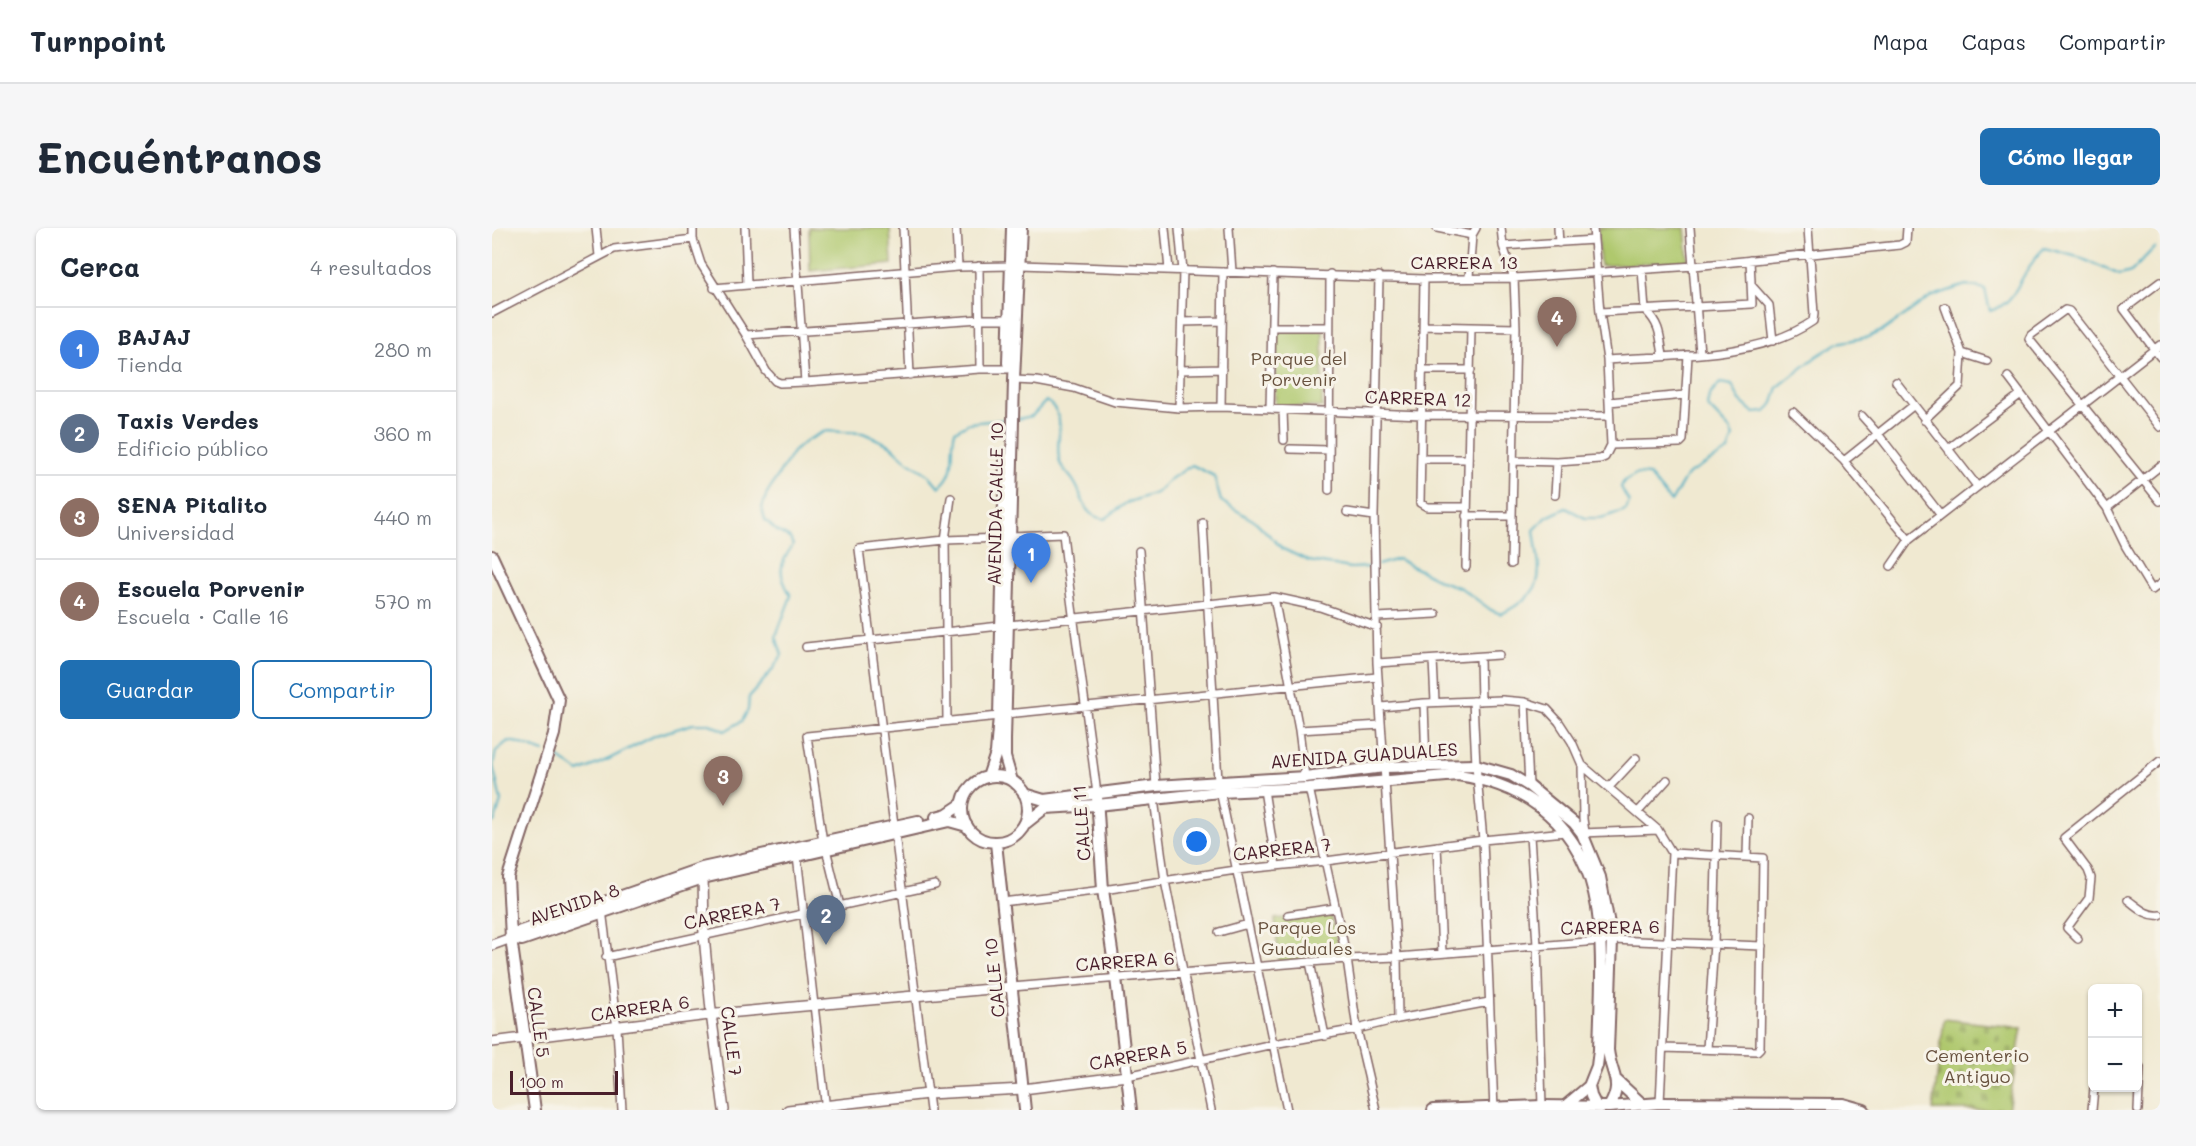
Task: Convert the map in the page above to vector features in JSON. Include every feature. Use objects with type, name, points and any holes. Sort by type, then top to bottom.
[{"type":"main road","name":"AVENIDA CALLE 10","points":[[1010,421],[1014,380],[1016,265],[1012,228]]},
{"type":"main road","name":"AVENIDA CALLE 10","points":[[1012,781],[1005,757],[1002,715],[1010,421],[1009,319],[1021,228]]},
{"type":"main road","name":"CALLE 5","points":[[492,556],[559,700],[554,734],[508,877],[511,938],[535,1110]]},
{"type":"main road","name":"AVENIDA CALLE 10","points":[[988,777],[996,753],[1002,715]]},
{"type":"main road","name":"AVENIDA GUADUALES","points":[[1024,794],[1044,800],[1154,799],[1219,787],[1384,767],[1476,765],[1511,775],[1557,808],[1584,832],[1600,877],[1612,940],[1608,1050],[1617,1091],[1604,1109]]},
{"type":"main road","name":"AVENIDA GUADUALES","points":[[1026,823],[1045,808],[1097,800],[1155,786],[1264,790],[1458,775],[1501,785],[1528,798],[1555,819],[1580,852],[1593,886],[1600,941],[1599,1050],[1598,1066],[1589,1086]]},
{"type":"main road","points":[[996,776],[1012,781],[1024,794],[1028,808],[1026,823],[1014,837],[996,843],[979,838],[967,826],[962,815],[962,804],[968,789],[981,779],[988,777],[996,776]]},
{"type":"main road","name":"CALLE 11","points":[[1097,800],[1102,890],[1116,978],[1131,1110]]},
{"type":"main road","name":"AVENIDA 8","points":[[894,831],[947,814],[962,804]]},
{"type":"main road","name":"AVENIDA 8","points":[[511,938],[518,932],[601,908],[703,873],[949,820],[967,826]]},
{"type":"main road","name":"CALLE 10","points":[[996,843],[1025,1110]]},
{"type":"main road","name":"AVENIDA 8","points":[[703,873],[797,856],[825,845]]},
{"type":"main road","points":[[1616,1080],[1642,1104]]},
{"type":"main road","points":[[1564,1107],[1589,1086],[1591,1096],[1604,1109]]},
{"type":"main road","points":[[1433,1110],[1542,1107],[1604,1109],[1660,1103],[1843,1104],[1864,1110]]},
{"type":"street","points":[[596,228],[599,256]]},
{"type":"street","points":[[693,228],[693,239],[701,264],[766,371],[775,381],[780,383],[805,382],[1008,369]]},
{"type":"street","points":[[745,228],[747,284]]},
{"type":"street","points":[[794,228],[805,382]]},
{"type":"street","points":[[903,228],[910,375]]},
{"type":"street","points":[[956,228],[958,267]]},
{"type":"street","points":[[1165,228],[1169,270]]},
{"type":"street","points":[[1179,228],[1183,274],[1179,408]]},
{"type":"street","points":[[1229,228],[1232,272]]},
{"type":"street","points":[[1437,228],[1474,231],[1469,277]]},
{"type":"street","points":[[1501,228],[1503,246],[1514,279],[1516,328],[1511,564]]},
{"type":"street","points":[[1558,228],[1559,243]]},
{"type":"street","points":[[1513,461],[1557,462],[1600,459],[1605,457],[1611,446],[1607,360],[1600,312],[1593,228]]},
{"type":"street","points":[[1690,228],[1700,353]]},
{"type":"street","points":[[1607,360],[1688,355],[1773,341],[1813,321],[1808,228]]},
{"type":"street","name":"CARRERA 13","points":[[714,288],[958,267],[1016,265],[1169,270],[1183,274],[1232,272],[1424,279],[1469,277],[1514,279],[1694,266],[1900,245],[1906,242],[1907,228]]},
{"type":"street","points":[[492,313],[614,249],[693,239]]},
{"type":"street","points":[[1503,246],[1594,240]]},
{"type":"street","points":[[1600,312],[1752,304],[1750,260]]},
{"type":"street","points":[[979,266],[980,369]]},
{"type":"street","points":[[1642,269],[1645,309],[1655,320],[1660,333],[1663,356]]},
{"type":"street","points":[[1221,407],[1223,272]]},
{"type":"street","points":[[1270,409],[1274,273]]},
{"type":"street","points":[[1329,490],[1330,274]]},
{"type":"street","points":[[1379,276],[1374,516],[1377,677],[1381,707],[1397,957],[1398,1018]]},
{"type":"street","points":[[1424,279],[1420,503],[1422,506],[1466,507]]},
{"type":"street","points":[[2160,282],[2124,309],[2157,347],[2160,357]]},
{"type":"street","points":[[1752,286],[1769,305],[1773,341]]},
{"type":"street","points":[[1924,420],[1960,386],[1962,354],[1945,307]]},
{"type":"street","points":[[2160,427],[2069,311],[2065,310],[2031,334],[2029,339],[2160,501]]},
{"type":"street","points":[[746,335],[1009,319]]},
{"type":"street","points":[[1182,322],[1222,321]]},
{"type":"street","points":[[1424,326],[1516,328]]},
{"type":"street","points":[[1272,327],[1329,327]]},
{"type":"street","points":[[1466,567],[1471,328]]},
{"type":"street","points":[[1891,566],[1908,540],[2157,347]]},
{"type":"street","points":[[1962,354],[1987,361]]},
{"type":"street","points":[[1611,446],[1680,443],[1683,440],[1688,355]]},
{"type":"street","points":[[1180,370],[1222,369]]},
{"type":"street","points":[[1423,370],[1471,370]]},
{"type":"street","points":[[2008,377],[2106,508],[2126,548],[2152,590],[2160,584]]},
{"type":"street","name":"CARRERA 12","points":[[1014,380],[1036,381],[1074,388],[1115,402],[1179,408],[1221,407],[1514,417],[1609,416]]},
{"type":"street","points":[[1896,382],[1977,486]]},
{"type":"street","points":[[1948,449],[2021,394]]},
{"type":"street","points":[[1609,402],[1685,395]]},
{"type":"street","points":[[1844,461],[1914,405]]},
{"type":"street","points":[[1283,410],[1284,440]]},
{"type":"street","points":[[1793,412],[1844,461],[1908,540]]},
{"type":"street","points":[[1862,416],[1940,514]]},
{"type":"street","points":[[1290,449],[1329,450]]},
{"type":"street","points":[[1421,459],[1468,459]]},
{"type":"street","points":[[1555,495],[1557,462]]},
{"type":"street","points":[[2106,508],[2160,466]]},
{"type":"street","points":[[947,721],[948,632],[945,540],[951,498]]},
{"type":"street","points":[[1347,512],[1374,516]]},
{"type":"street","points":[[1466,516],[1511,516]]},
{"type":"street","points":[[1203,523],[1219,787],[1287,1110]]},
{"type":"street","name":"CALLE 11","points":[[1007,537],[1063,534],[1097,800]]},
{"type":"street","points":[[930,1110],[859,549],[945,540],[1007,537]]},
{"type":"street","points":[[1139,551],[1155,786]]},
{"type":"street","points":[[1274,597],[1299,730],[1305,777]]},
{"type":"street","points":[[806,647],[1274,597],[1320,607],[1377,627]]},
{"type":"street","points":[[1377,617],[1436,614]]},
{"type":"street","points":[[1377,663],[1480,658],[1498,655]]},
{"type":"street","points":[[1480,658],[1476,765],[1484,840],[1494,1109]]},
{"type":"street","points":[[1433,660],[1435,702]]},
{"type":"street","points":[[840,906],[825,845],[807,736],[1377,677]]},
{"type":"street","points":[[1381,707],[1477,701],[1525,702],[1546,709],[1559,722],[1572,742],[1582,765],[1584,832],[1658,830]]},
{"type":"street","points":[[1525,702],[1528,786]]},
{"type":"street","points":[[1424,703],[1426,766]]},
{"type":"street","points":[[1299,730],[1381,725]]},
{"type":"street","points":[[1609,787],[1636,758]]},
{"type":"street","points":[[2078,939],[2067,928],[2090,898],[2090,874],[2064,838],[2160,761]]},
{"type":"street","points":[[1582,765],[1658,830],[1672,853],[1660,1103]]},
{"type":"street","points":[[1638,813],[1667,780]]},
{"type":"street","points":[[1309,788],[1347,959],[1358,1029],[1376,1110]]},
{"type":"street","points":[[1264,790],[1276,866]]},
{"type":"street","points":[[1154,799],[1165,881],[1211,1110]]},
{"type":"street","points":[[1747,856],[1748,818]]},
{"type":"street","points":[[1707,1049],[1714,943],[1717,824]]},
{"type":"street","name":"CARRERA 7","points":[[1002,902],[1236,870],[1566,832]]},
{"type":"street","points":[[1530,836],[1537,945],[1542,1107]]},
{"type":"street","points":[[1437,846],[1442,953]]},
{"type":"street","points":[[1663,1048],[1759,1050],[1763,858],[1672,853]]},
{"type":"street","points":[[797,856],[826,1108]]},
{"type":"street","name":"CALLE 7","points":[[703,873],[704,936],[711,1015],[724,1110]]},
{"type":"street","name":"CARRERA 7","points":[[606,957],[935,885]]},
{"type":"street","points":[[2128,900],[2157,916],[2160,909]]},
{"type":"street","points":[[601,908],[617,1028],[622,1110]]},
{"type":"street","points":[[1288,915],[1335,908]]},
{"type":"street","points":[[1219,932],[1248,924]]},
{"type":"street","points":[[492,945],[511,938]]},
{"type":"street","name":"CARRERA 6","points":[[492,1042],[711,1015],[915,995],[1347,959],[1612,940],[1762,946]]},
{"type":"street","points":[[1310,962],[1325,1036]]},
{"type":"street","name":"CARRERA 5","points":[[788,1110],[826,1108],[928,1094],[1023,1089],[1126,1076],[1273,1044],[1358,1029],[1398,1018],[1489,1002]]},
{"type":"street","points":[[2092,1110],[2094,1092]]},
{"type":"street","points":[[2138,1110],[2139,1092]]},
{"type":"green space","points":[[809,228],[890,228],[892,264],[810,271]]},
{"type":"green space","points":[[1598,228],[1685,228],[1688,261],[1600,266]]},
{"type":"green space","name":"Parque del Porvenir","points":[[1323,330],[1322,407],[1275,406],[1276,331]]},
{"type":"green space","name":"Parque Los Guaduales","points":[[1330,913],[1340,956],[1279,962],[1275,919]]},
{"type":"green space","name":"Cementerio Antiguo","points":[[1944,1019],[2022,1028],[2008,1110],[1933,1110]]},
{"type":"waterway","points":[[1378,565],[1398,559],[1443,582],[1461,588],[1491,610],[1501,614],[1527,597],[1534,589],[1539,570],[1534,530],[1547,517],[1566,508],[1585,518],[1601,518],[1626,510],[1629,502],[1621,487],[1624,481],[1636,474],[1649,475],[1671,502],[1687,475],[1728,451],[1733,437],[1730,430],[1707,406],[1709,396],[1720,383],[1732,385],[1740,401],[1754,413],[1766,412],[1773,403],[1778,387],[1817,356],[1838,343],[1868,337],[1884,330],[1930,297],[1966,285],[1985,289],[1990,311],[1999,307],[2011,297],[2033,261],[2044,248],[2078,257],[2120,275],[2131,272],[2154,248]]},
{"type":"waterway","points":[[1018,419],[1032,416],[1046,401],[1053,407],[1059,421],[1058,455],[1060,463],[1078,488],[1088,510],[1097,517],[1105,519],[1126,503],[1156,493],[1172,478],[1192,465],[1214,476],[1221,501],[1256,522],[1283,549],[1309,561],[1351,568],[1372,567]]},
{"type":"waterway","points":[[552,755],[579,772],[656,735],[693,724],[710,724],[725,731],[742,721],[748,710],[749,697],[782,655],[776,636],[791,596],[782,576],[782,565],[793,545],[790,538],[777,531],[765,520],[762,508],[767,493],[793,452],[806,441],[825,431],[863,433],[890,445],[906,460],[929,475],[939,487],[949,475],[955,431],[969,423],[1009,419]]},
{"type":"waterway","points":[[492,823],[495,821],[501,801],[493,766],[496,751],[508,741],[544,752]]},
{"type":"place","name":"Escuela Porvenir","points":[[1557,347]]},
{"type":"place","name":"BAJAJ","points":[[1031,583]]},
{"type":"place","name":"SENA Pitalito","points":[[723,806]]},
{"type":"place","name":"Taxis Verdes","points":[[826,945]]}]
